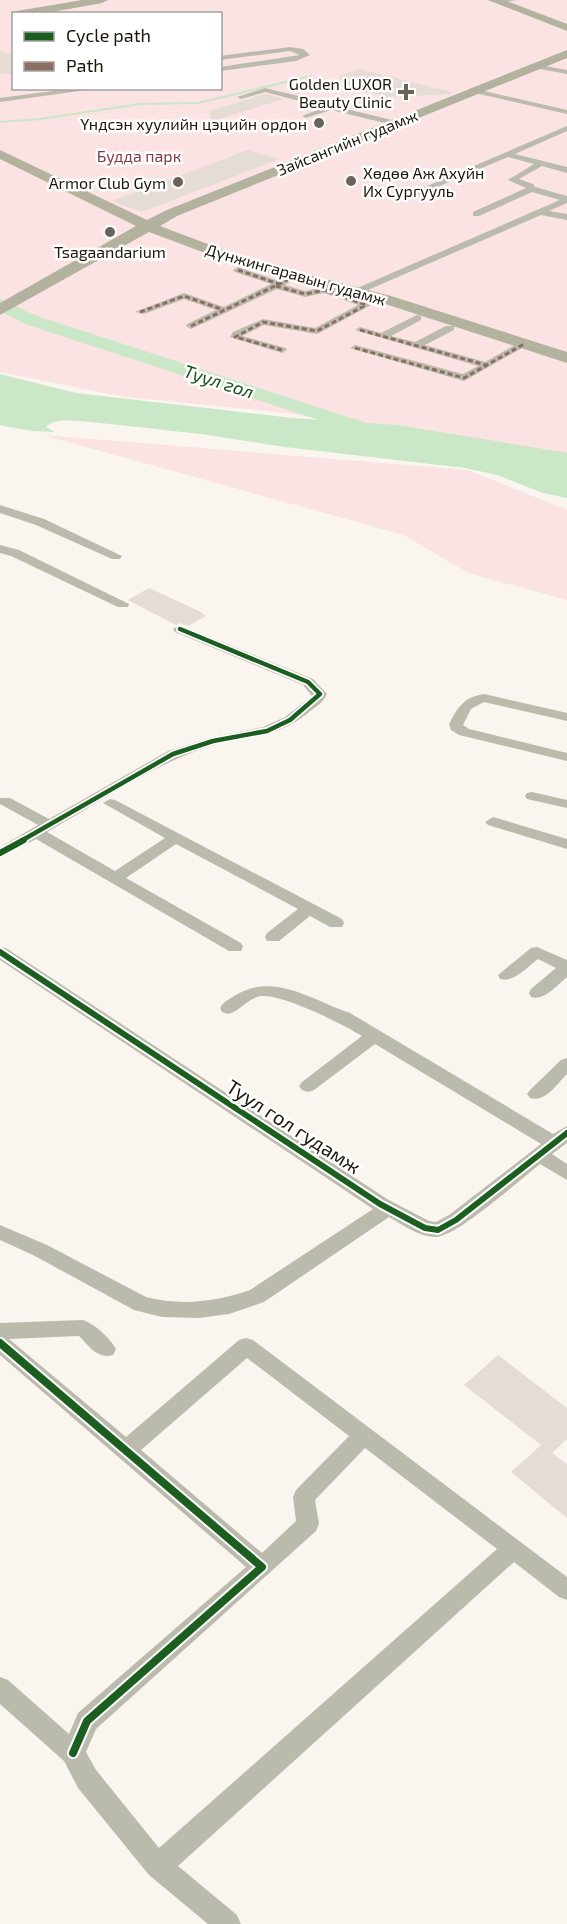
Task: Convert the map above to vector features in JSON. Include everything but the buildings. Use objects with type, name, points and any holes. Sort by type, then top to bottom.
[{"type":"main road","points":[[22,12],[80,1],[102,0]]},
{"type":"main road","points":[[497,1],[567,28]]},
{"type":"main road","name":"Зайсангийн гудамж","points":[[0,321],[130,236],[172,213],[567,54]]},
{"type":"main road","name":"Дүнжингаравын гудамж","points":[[0,154],[147,226],[237,260],[358,291],[567,358]]},
{"type":"main road","points":[[116,211],[141,215],[172,213]]},
{"type":"main road","points":[[116,211],[126,225],[130,236]]},
{"type":"main road","name":"Зайсангийн гудамж","points":[[0,310],[46,289]]},
{"type":"street","points":[[497,1],[514,0]]},
{"type":"street","points":[[222,58],[290,50],[300,51],[306,55],[222,69]]},
{"type":"street","points":[[537,66],[567,72]]},
{"type":"street","points":[[0,100],[82,90]]},
{"type":"street","points":[[241,97],[262,90],[393,123]]},
{"type":"street","points":[[474,90],[567,112]]},
{"type":"street","points":[[287,103],[300,99]]},
{"type":"street","points":[[306,116],[330,107]]},
{"type":"street","points":[[408,196],[567,128]]},
{"type":"street","points":[[550,134],[567,138]]},
{"type":"street","points":[[507,154],[567,170]]},
{"type":"street","points":[[539,164],[512,179],[530,186],[531,189],[567,200]]},
{"type":"street","points":[[476,214],[531,189]]},
{"type":"street","points":[[358,291],[567,200]]},
{"type":"street","points":[[541,212],[567,217]]},
{"type":"street","points":[[238,270],[305,294],[325,290],[366,305],[317,331],[263,322],[235,337],[282,350]]},
{"type":"street","points":[[190,326],[298,275]]},
{"type":"street","points":[[140,312],[184,296],[224,310]]},
{"type":"street","points":[[383,336],[417,318]]},
{"type":"street","points":[[417,345],[450,328]]},
{"type":"street","points":[[360,330],[486,364]]},
{"type":"street","points":[[356,348],[464,378],[524,344]]},
{"type":"street","points":[[0,509],[40,522],[116,556]]},
{"type":"street","points":[[0,549],[15,553],[123,604]]},
{"type":"street","points":[[0,853],[173,754],[213,741],[267,731],[296,716],[320,694],[308,682],[180,629]]},
{"type":"street","points":[[566,717],[484,698],[474,698],[469,702],[456,727],[464,732],[567,757]]},
{"type":"street","points":[[532,796],[567,804]]},
{"type":"street","points":[[5,801],[115,878],[235,947]]},
{"type":"street","points":[[110,803],[336,923]]},
{"type":"street","points":[[493,822],[567,844]]},
{"type":"street","points":[[115,878],[175,838]]},
{"type":"street","points":[[273,937],[309,909]]},
{"type":"street","name":"Туул гол гудамж","points":[[0,952],[388,1208],[425,1228],[438,1230],[456,1220],[561,1138]]},
{"type":"street","points":[[506,975],[537,952],[567,967],[537,993]]},
{"type":"street","points":[[228,1008],[251,993],[266,990],[301,999],[317,1008],[344,1017],[374,1036],[561,1138]]},
{"type":"street","points":[[308,1086],[374,1036]]},
{"type":"street","points":[[536,1094],[567,1064]]},
{"type":"street","points":[[539,1155],[567,1173]]},
{"type":"street","points":[[0,1232],[40,1250],[141,1304],[162,1309],[199,1310],[229,1306],[257,1296],[388,1208]]},
{"type":"street","points":[[0,1331],[83,1328],[106,1349]]},
{"type":"street","points":[[0,1343],[262,1567]]},
{"type":"street","points":[[126,1450],[246,1347],[567,1590]]},
{"type":"street","points":[[73,1753],[87,1721],[308,1524],[304,1497],[364,1435]]},
{"type":"street","points":[[158,1866],[514,1548]]},
{"type":"street","points":[[0,1688],[73,1753],[87,1779],[158,1866],[228,1924]]},
{"type":"green space","name":"Будда парк","points":[[0,0],[567,0],[567,455],[270,411],[125,397],[0,372]]},
{"type":"green space","points":[[43,435],[468,470],[567,510],[567,600],[468,573],[404,535]]},
{"type":"shaded area","name":"Туул гол","points":[[0,374],[76,393],[292,418],[397,425],[567,453],[567,498],[543,493],[497,475],[465,468],[285,447],[201,434],[82,421],[58,421],[46,427],[55,432],[4,426],[0,425]]},
{"type":"waterway","points":[[0,122],[40,119],[140,104],[198,103],[311,76]]},
{"type":"waterway","name":"Туул гол","points":[[0,304],[31,320],[375,432]]},
{"type":"marked path","points":[[238,270],[279,284]]},
{"type":"marked path","points":[[191,326],[298,275]]},
{"type":"marked path","points":[[276,286],[305,294],[325,290],[366,305],[317,331],[263,322],[235,337],[282,350]]},
{"type":"marked path","points":[[140,312],[184,296],[224,310]]},
{"type":"marked path","points":[[360,330],[486,365]]},
{"type":"marked path","points":[[355,348],[464,378],[524,344]]},
{"type":"cycle path","points":[[0,853],[173,754],[213,741],[267,731],[290,720],[320,694],[308,682],[180,629]]},
{"type":"cycle path","points":[[0,952],[380,1204],[425,1228],[438,1230],[456,1220],[567,1133]]},
{"type":"cycle path","points":[[0,1343],[262,1567],[87,1721],[73,1753]]},
{"type":"place","name":"Golden LUXOR Beauty Clinic","points":[[406,92]]},
{"type":"place","name":"Үндсэн хуулийн цэцийн ордон","points":[[319,123]]},
{"type":"place","name":"Хөдөө Аж Ахуйн Их Сургууль","points":[[351,181]]},
{"type":"place","name":"Armor Club Gym","points":[[178,182]]},
{"type":"place","name":"Tsagaandarium","points":[[110,232]]}]
